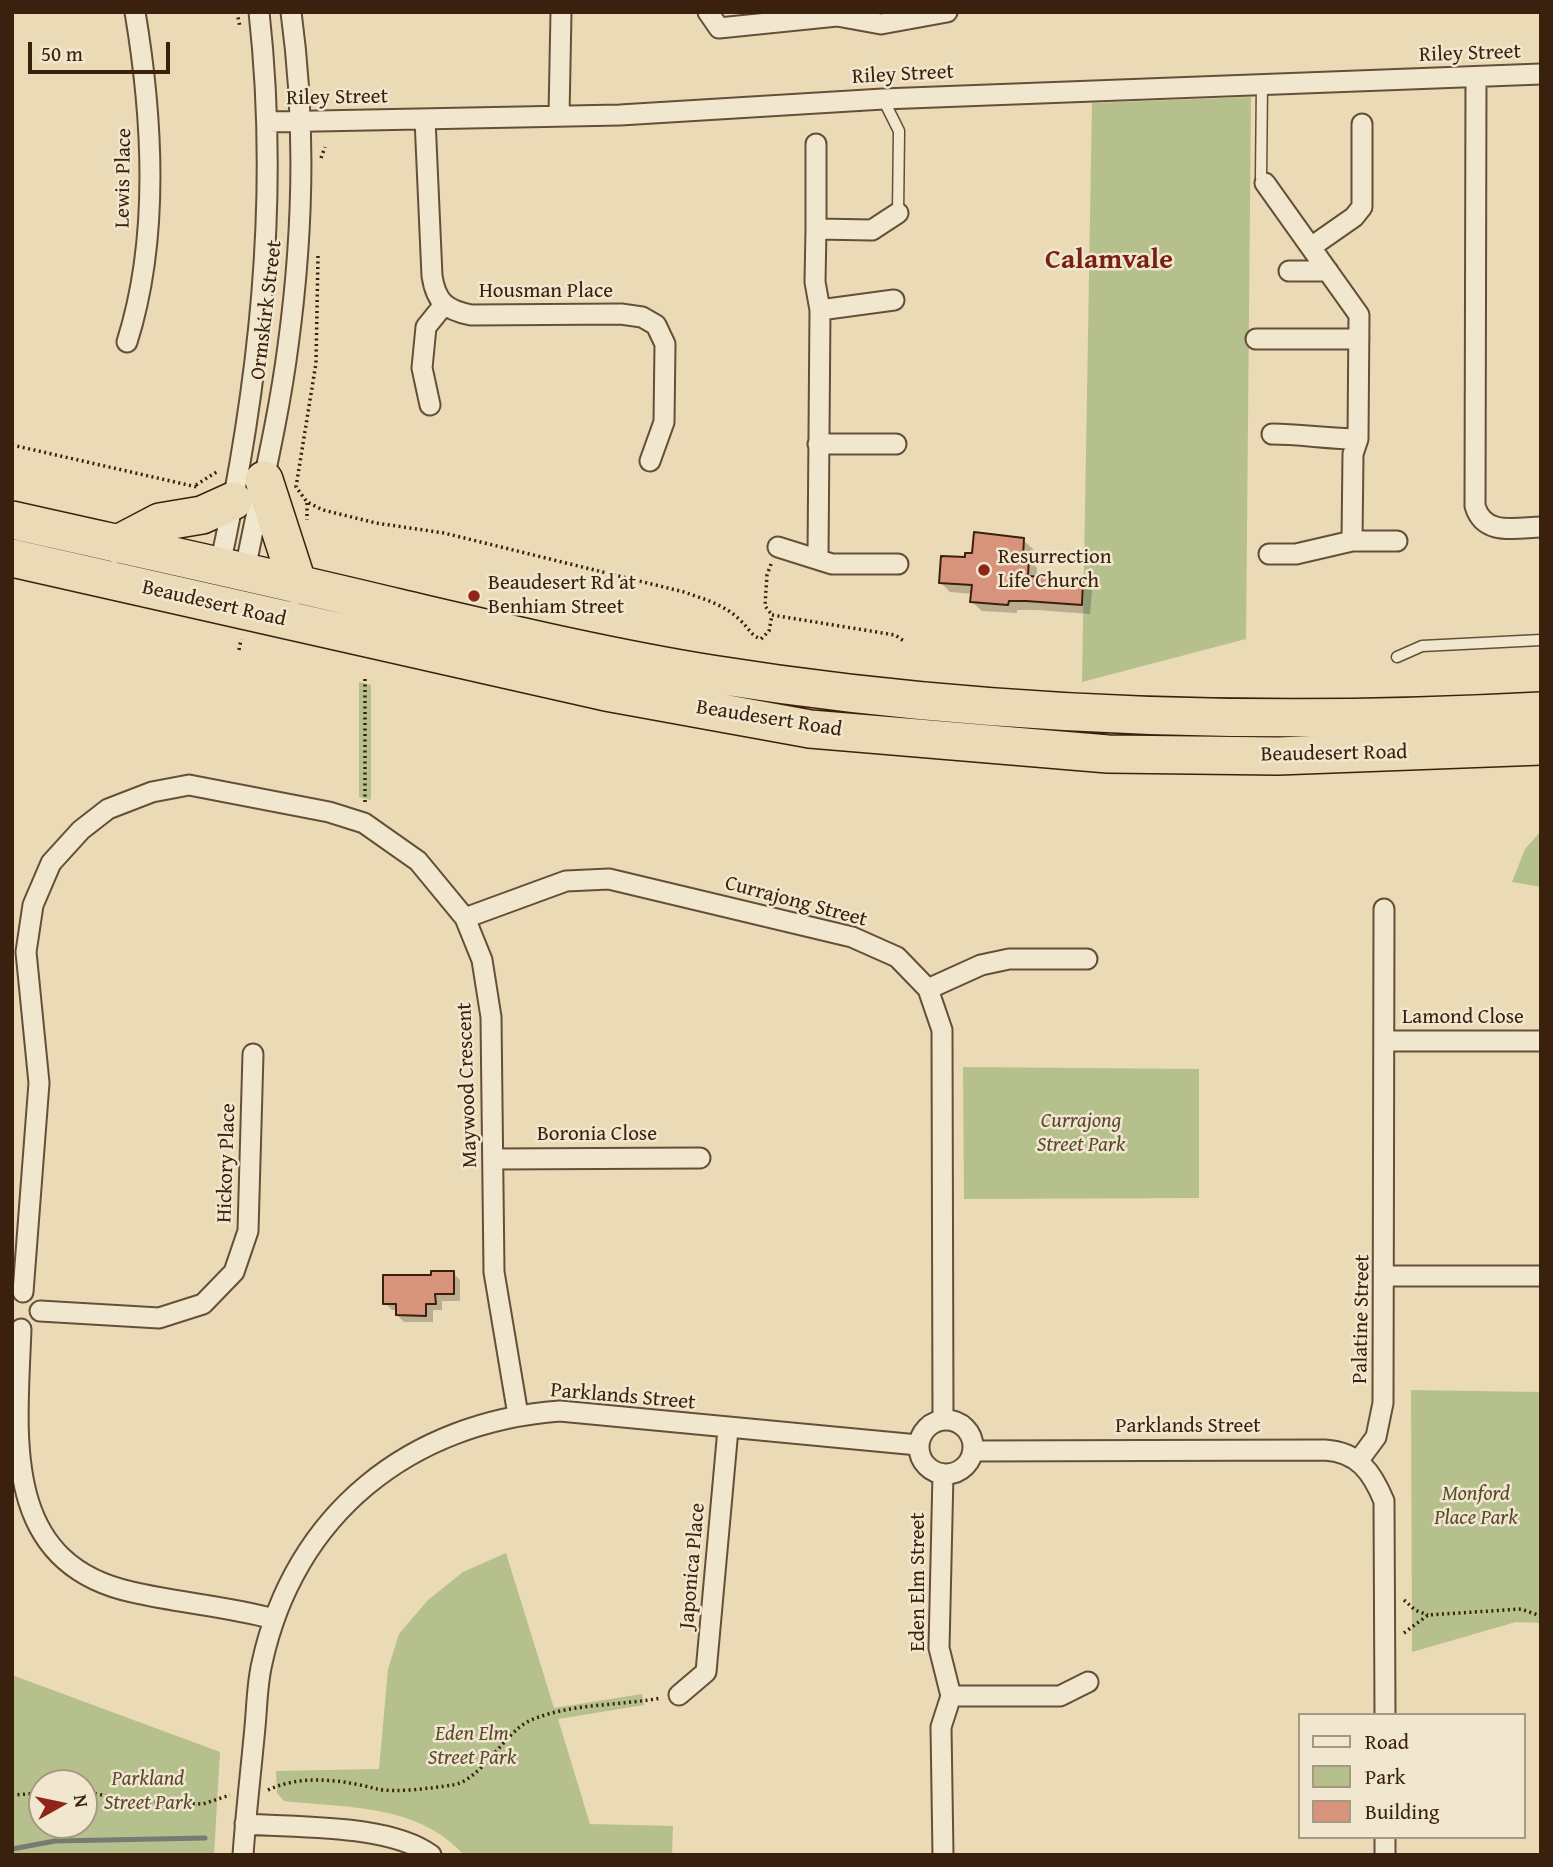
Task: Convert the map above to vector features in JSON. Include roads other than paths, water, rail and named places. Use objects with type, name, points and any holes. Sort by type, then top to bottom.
[{"type":"highway","points":[[264,480],[298,585]]},
{"type":"highway","points":[[118,544],[160,522],[202,515],[233,501]]},
{"type":"highway","name":"Beaudesert Road","points":[[12,520],[470,626],[708,674],[900,698],[1064,712],[1184,718],[1398,718],[1541,711]]},
{"type":"highway","name":"Beaudesert Road","points":[[12,558],[606,692],[810,729],[1108,754],[1291,756],[1541,746]]},
{"type":"street","name":"Lewis Place","points":[[127,342],[137,310],[149,216],[146,81],[135,12]]},
{"type":"street","name":"Ormskirk Street","points":[[232,570],[233,501],[250,414],[260,324],[268,178],[259,12]]},
{"type":"street","name":"Ormskirk Street","points":[[225,606],[232,570],[264,480],[288,348],[295,286],[300,169],[291,12]]},
{"type":"street","points":[[559,117],[561,12]]},
{"type":"street","points":[[708,12],[719,28],[837,14],[881,24],[947,12]]},
{"type":"street","name":"Riley Street","points":[[267,122],[559,117],[883,99],[1541,74]]},
{"type":"street","points":[[1476,76],[1475,506],[1479,519],[1491,528],[1541,527]]},
{"type":"street","points":[[425,119],[432,276],[435,292],[443,306],[426,327],[422,368],[430,405]]},
{"type":"street","points":[[1311,247],[1354,217],[1362,207],[1362,124]]},
{"type":"street","points":[[816,144],[815,282],[820,310],[818,557]]},
{"type":"street","points":[[1265,183],[1359,315],[1358,439],[1353,454],[1352,541]]},
{"type":"street","points":[[816,229],[872,230],[898,213]]},
{"type":"street","points":[[1289,271],[1328,271]]},
{"type":"street","points":[[820,310],[894,300]]},
{"type":"street","name":"Housman Place","points":[[443,306],[471,315],[621,314],[642,317],[656,325],[666,344],[664,422],[650,461]]},
{"type":"street","points":[[1256,339],[1359,339]]},
{"type":"street","points":[[1272,434],[1303,434],[1319,439],[1358,439]]},
{"type":"street","points":[[818,444],[896,444]]},
{"type":"street","points":[[1269,554],[1296,554],[1352,541],[1397,541]]},
{"type":"street","points":[[778,547],[818,557],[832,564],[898,564]]},
{"type":"street","name":"Maywood Crescent","points":[[18,1294],[39,1083],[26,952],[33,905],[51,863],[81,831],[108,809],[152,792],[189,785],[315,809],[364,823],[418,861],[465,918],[482,960],[491,1017],[494,1272],[517,1415]]},
{"type":"street","name":"Currajong Street","points":[[465,918],[566,881],[609,879],[852,937],[897,957],[928,989],[942,1030],[943,1419]]},
{"type":"street","name":"Palatine Street","points":[[1359,1460],[1380,1427],[1386,1276],[1384,909]]},
{"type":"street","points":[[928,989],[981,965],[1009,959],[1087,959]]},
{"type":"street","name":"Lamond Close","points":[[1385,1041],[1541,1041]]},
{"type":"street","name":"Hickory Place","points":[[40,1311],[159,1318],[203,1304],[234,1272],[248,1231],[254,1055]]},
{"type":"street","name":"Boronia Close","points":[[494,1159],[700,1158]]},
{"type":"street","points":[[1386,1276],[1541,1276]]},
{"type":"street","points":[[18,1294],[37,1301],[40,1311],[36,1322],[17,1327],[16,1456],[23,1501],[40,1536],[69,1565],[97,1583],[132,1592],[231,1607],[274,1619]]},
{"type":"street","name":"Parklands Street","points":[[243,1855],[261,1665],[274,1619],[308,1549],[351,1498],[403,1457],[458,1432],[517,1415],[560,1412],[918,1444]]},
{"type":"street","points":[[943,1419],[964,1426],[971,1438],[973,1451],[960,1470],[943,1474],[932,1470],[923,1461],[918,1444],[930,1424],[943,1419]]},
{"type":"street","name":"Japonica Place","points":[[679,1695],[706,1672],[728,1429]]},
{"type":"street","name":"Parklands Street","points":[[973,1451],[1325,1450],[1343,1451],[1359,1460]]},
{"type":"street","points":[[1359,1460],[1376,1480],[1384,1501],[1385,1713]]},
{"type":"street","name":"Eden Elm Street","points":[[943,1474],[939,1648],[951,1696]]},
{"type":"street","points":[[943,1855],[941,1727],[951,1696],[1060,1696],[1088,1682]]},
{"type":"street","points":[[245,1824],[389,1835],[419,1846],[431,1855]]},
{"type":"lane","points":[[1262,83],[1261,177],[1265,183]]},
{"type":"lane","points":[[883,99],[899,131],[898,213]]},
{"type":"lane","points":[[1397,657],[1422,646],[1541,640]]},
{"type":"waterway","points":[[12,1849],[55,1841],[205,1838]]},
{"type":"place","name":"Resurrection Life Church","points":[[984,570]]},
{"type":"place","name":"Beaudesert Rd at Benhiam Street","points":[[474,596]]},
{"type":"district","name":"Calamvale","points":[[1109,261]]},
{"type":"park label","name":"Currajong Street Park","points":[[1081,1134]]},
{"type":"park label","name":"Monford Place Park","points":[[1476,1507]]},
{"type":"park label","name":"Eden Elm Street Park","points":[[472,1747]]},
{"type":"park label","name":"Parkland Street Park","points":[[148,1792]]}]
